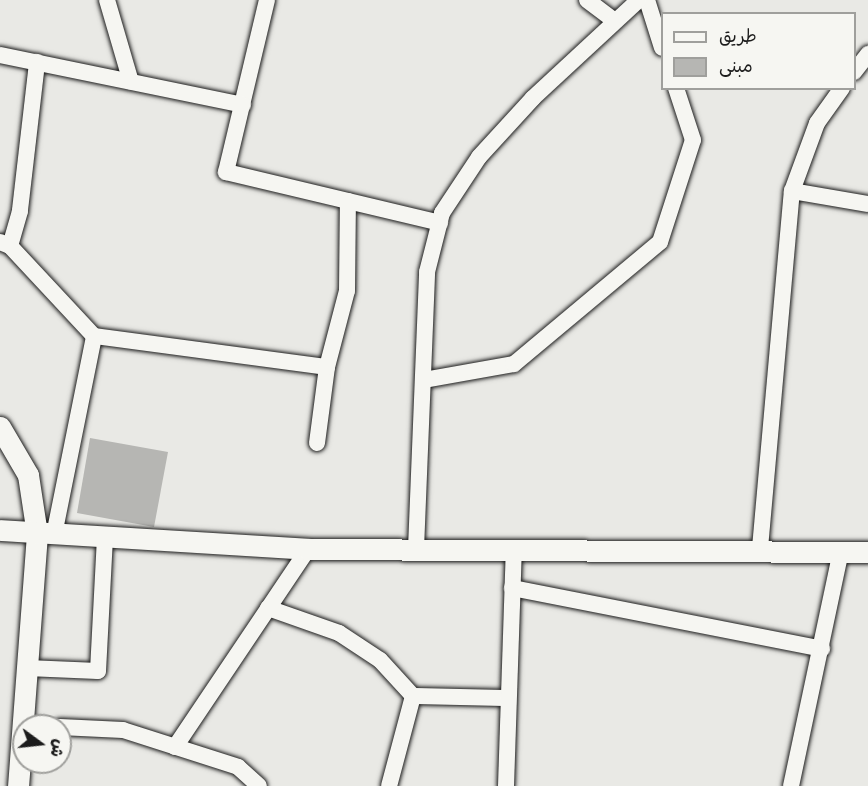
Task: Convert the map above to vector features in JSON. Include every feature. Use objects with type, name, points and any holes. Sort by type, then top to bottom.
[{"type":"street","points":[[107,0],[131,82]]},
{"type":"street","points":[[267,0],[226,172],[440,223]]},
{"type":"street","points":[[587,0],[615,21]]},
{"type":"street","points":[[416,549],[427,272],[440,223],[479,157],[615,21],[639,0]]},
{"type":"street","points":[[647,0],[661,42]]},
{"type":"street","points":[[856,71],[868,54]]},
{"type":"street","points":[[0,55],[243,105]]},
{"type":"street","points":[[37,62],[20,210],[5,244],[94,336],[327,368]]},
{"type":"street","points":[[424,380],[514,364],[660,242],[693,141],[677,90]]},
{"type":"street","points":[[760,548],[792,191],[816,123],[841,90]]},
{"type":"street","points":[[792,191],[868,204]]},
{"type":"street","points":[[317,443],[327,368],[347,291],[348,201]]},
{"type":"street","points":[[31,714],[27,668],[46,535],[94,336]]},
{"type":"street","points":[[0,427],[28,476],[46,535]]},
{"type":"street","points":[[0,530],[46,535],[308,549],[760,548],[868,552]]},
{"type":"street","points":[[27,668],[98,671],[105,538]]},
{"type":"street","points":[[175,747],[308,549]]},
{"type":"street","points":[[507,786],[507,699],[514,550]]},
{"type":"street","points":[[791,786],[822,649],[841,551]]},
{"type":"street","points":[[512,588],[822,649]]},
{"type":"street","points":[[268,608],[339,633],[380,660],[413,696],[507,699]]},
{"type":"street","points":[[389,786],[413,696]]},
{"type":"street","points":[[72,728],[123,730],[238,767],[258,786]]},
{"type":"building","points":[[90,438],[168,452],[154,527],[77,513]]}]
